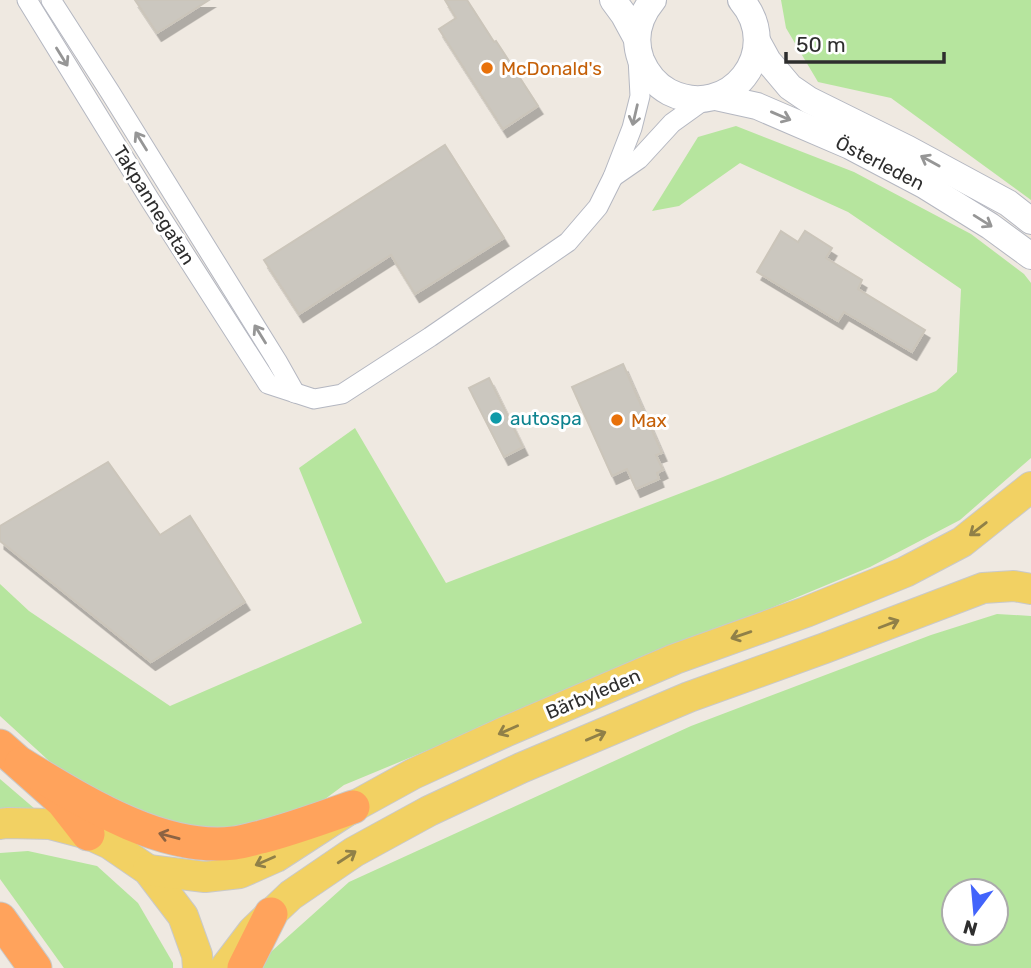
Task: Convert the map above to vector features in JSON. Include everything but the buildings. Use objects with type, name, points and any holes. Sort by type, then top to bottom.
[{"type":"highway","points":[[10,755],[69,793],[114,817],[152,832],[194,843],[234,843],[288,830],[353,807]]},
{"type":"highway","points":[[10,755],[63,802],[88,834]]},
{"type":"highway","points":[[244,968],[271,914]]},
{"type":"highway","points":[[4,924],[36,968]]},
{"type":"main road","points":[[612,0],[624,15],[637,44]]},
{"type":"main road","points":[[637,44],[639,23],[653,0]]},
{"type":"main road","points":[[710,98],[733,89],[746,76],[754,59],[756,27],[748,4]]},
{"type":"main road","name":"Österleden","points":[[757,41],[768,61],[790,87],[809,100],[1008,203],[1031,221]]},
{"type":"main road","name":"Österleden","points":[[637,44],[646,71],[661,88],[681,98],[710,98],[757,106],[850,146],[935,191],[1031,256]]},
{"type":"main road","name":"Bärbyleden","points":[[148,870],[205,877],[240,873],[276,857],[353,807],[413,774],[507,731],[675,659],[806,612],[905,572],[962,542],[1031,487]]},
{"type":"main road","name":"Bärbyleden","points":[[225,968],[253,931],[291,895],[354,852],[429,811],[521,768],[689,696],[983,589],[1014,586],[1031,589]]},
{"type":"main road","points":[[0,824],[50,824],[88,834],[110,844],[148,870],[184,916],[197,955],[198,968]]},
{"type":"street","name":"Takpannegatan","points":[[27,0],[150,200],[268,384],[314,400],[342,394],[568,242],[598,207],[632,128],[639,96],[637,44]]},
{"type":"street","name":"Takpannegatan","points":[[51,0],[295,393]]},
{"type":"street","name":"Takpannegatan","points":[[613,177],[639,159],[672,123],[710,98]]},
{"type":"green space","points":[[781,0],[1031,0],[1031,200],[891,98],[818,82],[786,28]]},
{"type":"green space","points":[[736,126],[854,172],[971,234],[1024,274],[1031,283],[1031,458],[960,520],[870,567],[344,785],[271,839],[130,835],[0,716],[0,584],[29,611],[170,706],[362,623],[299,468],[355,428],[446,583],[723,477],[936,391],[957,372],[961,289],[848,212],[740,163],[679,206],[652,211],[698,137]]},
{"type":"green space","points":[[997,614],[1031,616],[1031,968],[253,968],[349,882],[691,726],[931,635]]},
{"type":"green space","points":[[0,779],[35,809],[0,812]]},
{"type":"green space","points":[[28,851],[97,866],[138,903],[173,963],[173,968],[64,968],[0,879],[0,853]]},
{"type":"place","name":"McDonald's","points":[[487,68]]},
{"type":"place","name":"autospa","points":[[496,418]]},
{"type":"place","name":"Max","points":[[617,420]]}]
